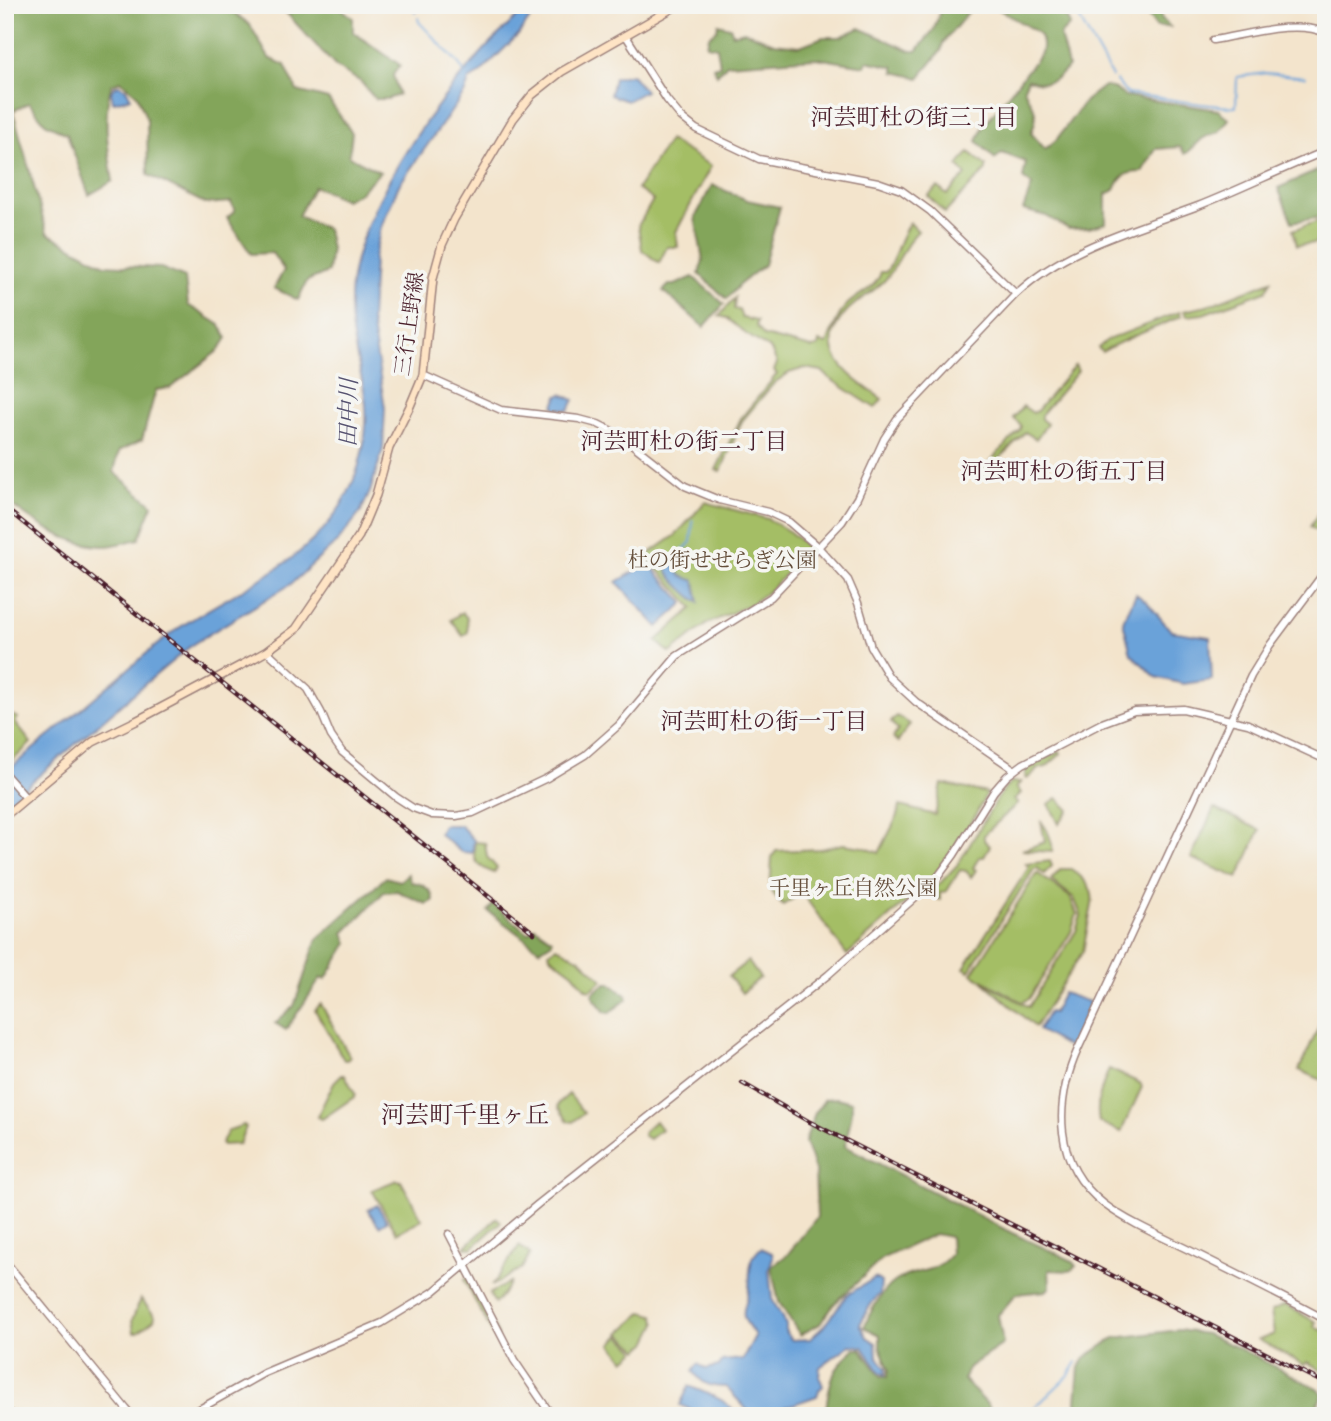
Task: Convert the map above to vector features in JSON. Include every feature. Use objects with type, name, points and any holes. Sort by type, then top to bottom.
[{"type":"main road","name":"三行上野線","points":[[5,816],[93,741],[267,651],[296,629],[359,536],[373,503],[389,448],[411,406],[423,375],[436,263],[449,228],[513,119],[532,95],[561,72],[678,5]]},
{"type":"main road","points":[[5,1412],[16,1416]]},
{"type":"street","points":[[1213,40],[1291,27],[1325,31]]},
{"type":"street","points":[[626,36],[667,100],[681,117],[696,129],[759,159],[878,182],[901,190],[930,211],[1016,294]]},
{"type":"street","points":[[267,651],[308,689],[331,736],[349,760],[413,808],[441,817],[464,815],[532,786],[585,755],[619,725],[677,656],[762,604],[819,548],[853,506],[884,439],[897,419],[1016,294],[1049,266],[1074,253],[1200,205],[1326,151]]},
{"type":"street","points":[[423,375],[501,410],[579,419],[610,429],[685,486],[712,498],[777,515],[798,528],[838,567],[852,587],[871,647],[889,677],[908,695],[1015,770]]},
{"type":"street","points":[[1326,570],[1270,645],[1251,676],[1068,1071],[1062,1093],[1063,1130],[1067,1148],[1087,1186],[1109,1207],[1326,1320]]},
{"type":"street","points":[[187,1416],[264,1373],[382,1323],[421,1300],[466,1266],[538,1205],[871,939],[943,871],[994,791],[1015,770],[1102,723],[1134,711],[1183,709],[1248,724],[1326,760]]},
{"type":"street","points":[[5,775],[25,797]]},
{"type":"street","points":[[449,1234],[529,1385],[552,1416]]},
{"type":"street","points":[[5,1262],[132,1416]]},
{"type":"street","points":[[1318,1416],[1326,1400]]},
{"type":"green space","points":[[5,5],[206,5],[232,11],[250,25],[269,58],[285,65],[297,91],[328,99],[352,133],[349,156],[380,172],[359,193],[345,200],[314,186],[298,216],[327,229],[331,249],[328,272],[307,281],[298,300],[274,288],[284,270],[272,253],[251,254],[227,218],[235,211],[231,202],[206,204],[148,175],[147,120],[137,95],[121,81],[112,84],[107,107],[113,181],[89,195],[67,134],[45,123],[29,103],[13,111],[47,233],[105,265],[161,268],[185,278],[188,305],[220,325],[227,338],[219,350],[170,388],[156,390],[142,440],[119,451],[114,472],[153,505],[139,539],[116,545],[88,544],[62,536],[38,524],[5,500]]},
{"type":"green space","points":[[279,5],[337,5],[353,18],[353,32],[400,65],[393,75],[399,95],[375,99],[361,82],[336,67]]},
{"type":"green space","points":[[945,5],[974,5],[919,78],[894,72],[894,67],[867,61],[865,66],[816,58],[727,64],[717,75],[713,67],[720,65],[717,47],[707,45],[709,36],[717,30],[718,24],[730,27],[733,34],[744,31],[774,43],[800,46],[823,37],[840,37],[860,28],[911,51],[917,51],[934,29]]},
{"type":"green space","points":[[999,5],[1060,5],[1070,25],[1060,35],[1068,66],[1051,81],[1028,79],[1024,88],[1036,119],[1031,133],[1045,149],[1056,140],[1085,101],[1104,86],[1125,96],[1218,110],[1229,119],[1219,131],[1202,139],[1185,154],[1180,147],[1156,149],[1142,172],[1128,174],[1122,178],[1115,190],[1106,194],[1106,223],[1089,228],[1069,229],[1046,216],[1023,210],[1032,185],[1023,178],[1026,162],[1002,153],[995,159],[977,141],[984,125],[1041,53],[1042,42],[1037,32],[998,9]]},
{"type":"green space","points":[[1140,5],[1160,5],[1162,19],[1170,27],[1156,27]]},
{"type":"green space","points":[[669,140],[711,166],[676,232],[678,247],[667,247],[659,263],[642,250],[638,226],[653,200],[637,189]]},
{"type":"green space","points":[[969,152],[986,166],[986,170],[945,213],[928,196],[938,187],[947,195],[966,175],[958,166]]},
{"type":"green space","points":[[1326,169],[1326,205],[1323,208],[1326,210],[1326,220],[1322,217],[1292,222],[1278,188]]},
{"type":"green space","points":[[712,185],[747,200],[780,207],[764,265],[739,285],[727,299],[699,274],[703,260],[695,218]]},
{"type":"green space","points":[[1323,221],[1316,243],[1297,245],[1293,230]]},
{"type":"green space","points":[[910,223],[918,231],[908,242],[890,274],[847,311],[837,325],[832,339],[839,362],[858,382],[882,399],[875,408],[822,371],[805,368],[789,373],[774,383],[742,421],[721,471],[716,470],[741,418],[777,374],[774,371],[777,363],[771,350],[727,318],[719,316],[735,298],[734,309],[739,310],[742,318],[757,321],[756,326],[764,336],[812,348],[818,347],[819,342],[827,344],[845,307],[870,288],[881,272],[886,272]]},
{"type":"green space","points":[[693,277],[724,304],[704,327],[663,291],[669,285]]},
{"type":"green space","points":[[1271,281],[1266,291],[1203,314],[1187,316],[1184,311],[1207,306]]},
{"type":"green space","points":[[1179,312],[1181,316],[1102,352],[1098,348],[1107,340]]},
{"type":"green space","points":[[1075,365],[1078,371],[1041,415],[1041,419],[1047,424],[1036,439],[1025,432],[981,478],[978,474],[1020,430],[1021,426],[1013,418],[1023,406],[1033,413],[1037,411]]},
{"type":"green space","points":[[1326,500],[1326,536],[1310,527]]},
{"type":"green space","name":"杜の街せせらぎ公園","points":[[705,502],[768,519],[805,545],[805,554],[769,591],[749,605],[707,624],[670,653],[656,641],[693,608],[646,556],[676,535]]},
{"type":"green space","points":[[462,612],[467,618],[468,632],[463,636],[451,620]]},
{"type":"green space","points":[[9,714],[18,718],[15,722],[31,743],[8,765],[5,764],[5,718]]},
{"type":"green space","points":[[897,716],[910,724],[898,742],[893,738],[898,730],[891,722]]},
{"type":"green space","points":[[1060,751],[1061,754],[1046,767],[1025,778],[1026,770]]},
{"type":"green space","points":[[1011,782],[1021,782],[1016,787],[1021,793],[1014,800],[1018,803],[984,835],[984,840],[990,846],[984,857],[979,857],[971,877],[966,871],[960,870],[947,891],[940,893],[940,900],[930,894],[958,864],[1001,793]]},
{"type":"green space","name":"千里ヶ丘自然公園","points":[[942,784],[987,793],[936,875],[847,955],[802,893],[783,905],[770,890],[772,857],[776,851],[820,849],[843,844],[879,853],[900,806],[935,815]]},
{"type":"green space","points":[[1057,798],[1069,810],[1059,824],[1049,804]]},
{"type":"green space","points":[[1214,808],[1260,830],[1238,878],[1191,858]]},
{"type":"green space","points":[[1041,822],[1050,836],[1052,852],[1022,850],[1045,842]]},
{"type":"green space","points":[[475,842],[485,843],[487,857],[497,868],[494,873],[476,861]]},
{"type":"green space","points":[[1050,861],[1052,866],[1044,874],[1037,868],[1034,869],[969,971],[964,968],[1029,867],[1026,864]]},
{"type":"green space","points":[[1061,869],[1071,869],[1084,880],[1092,894],[1092,905],[1083,951],[1035,1027],[982,981],[1029,1007],[1076,931],[1081,915],[1074,898],[1051,880]]},
{"type":"green space","points":[[1037,873],[1070,897],[1077,914],[1071,932],[1029,999],[1022,1002],[972,974]]},
{"type":"green space","points":[[408,874],[411,882],[429,890],[433,901],[426,904],[397,891],[384,892],[344,933],[348,943],[325,980],[321,978],[286,1030],[275,1023],[294,1006],[317,939],[386,877],[400,881]]},
{"type":"green space","points":[[493,904],[528,933],[535,927],[552,939],[552,942],[540,950],[488,911]]},
{"type":"green space","points":[[557,946],[580,959],[603,980],[591,990],[586,989],[573,973],[550,956],[549,952]]},
{"type":"green space","points":[[748,961],[760,978],[742,993],[729,976]]},
{"type":"green space","points":[[610,983],[627,996],[627,999],[610,1013],[605,1012],[593,997],[593,993]]},
{"type":"green space","points":[[321,1004],[350,1057],[347,1060],[344,1060],[315,1010]]},
{"type":"green space","points":[[1326,1011],[1326,1082],[1299,1070]]},
{"type":"green space","points":[[1109,1069],[1140,1083],[1142,1087],[1121,1132],[1099,1122],[1099,1101]]},
{"type":"green space","points":[[341,1075],[345,1075],[354,1097],[322,1119],[317,1117],[334,1082]]},
{"type":"green space","points":[[569,1094],[584,1113],[573,1122],[568,1121],[558,1107]]},
{"type":"green space","points":[[837,1098],[852,1102],[845,1146],[1012,1233],[1071,1260],[1076,1266],[1070,1271],[1049,1270],[1050,1287],[1046,1291],[1016,1294],[998,1315],[1003,1344],[969,1367],[963,1379],[989,1406],[991,1416],[825,1416],[835,1372],[854,1349],[861,1349],[881,1376],[887,1377],[889,1369],[880,1347],[880,1335],[864,1327],[881,1296],[896,1281],[932,1268],[951,1254],[950,1237],[935,1234],[883,1258],[833,1305],[820,1324],[800,1335],[779,1302],[771,1267],[787,1255],[817,1217],[815,1171],[805,1142],[815,1113],[825,1099]]},
{"type":"green space","points":[[655,1121],[661,1129],[649,1139],[643,1135],[644,1131]]},
{"type":"green space","points":[[244,1125],[246,1127],[239,1144],[221,1143],[229,1130]]},
{"type":"green space","points":[[397,1180],[401,1181],[422,1219],[397,1233],[372,1190]]},
{"type":"green space","points":[[497,1218],[501,1222],[472,1248],[465,1247]]},
{"type":"green space","points":[[519,1246],[530,1254],[522,1268],[492,1286]]},
{"type":"green space","points":[[468,1276],[498,1335],[496,1340],[464,1280]]},
{"type":"green space","points":[[511,1281],[499,1300],[495,1303],[489,1294]]},
{"type":"green space","points":[[141,1299],[155,1316],[154,1320],[134,1332],[132,1320]]},
{"type":"green space","points":[[1285,1305],[1316,1322],[1314,1326],[1326,1332],[1326,1373],[1307,1362],[1304,1365],[1259,1340],[1274,1334],[1271,1311]]},
{"type":"green space","points":[[643,1312],[654,1315],[657,1323],[647,1343],[639,1350],[620,1333]]},
{"type":"green space","points":[[1179,1330],[1206,1334],[1317,1388],[1323,1394],[1312,1416],[1079,1416],[1076,1402],[1079,1367],[1087,1356],[1115,1338]]},
{"type":"green space","points":[[620,1335],[636,1351],[625,1360],[612,1344]]},
{"type":"water","points":[[531,5],[547,5],[531,17],[519,34],[479,74],[469,80],[465,92],[399,185],[381,227],[374,258],[371,320],[385,408],[383,449],[370,492],[360,513],[339,540],[291,584],[193,644],[5,805],[5,773],[176,630],[287,562],[325,528],[340,507],[354,480],[365,435],[366,405],[352,335],[350,301],[355,264],[368,223],[389,181],[443,99],[473,62]]},
{"type":"water","points":[[631,74],[645,91],[627,101],[610,95],[614,78]]},
{"type":"water","points":[[119,85],[126,89],[131,98],[113,102],[111,92]]},
{"type":"water","points":[[562,394],[574,400],[569,410],[556,409],[554,405]]},
{"type":"water","points":[[670,560],[681,576],[695,581],[699,602],[670,575],[667,566]]},
{"type":"water","points":[[648,563],[684,603],[658,627],[617,582]]},
{"type":"water","points":[[1136,594],[1148,603],[1171,631],[1210,637],[1212,680],[1183,684],[1156,677],[1131,654],[1123,621]]},
{"type":"water","points":[[443,825],[460,825],[474,840],[472,853],[461,852],[439,834]]},
{"type":"water","points":[[1063,993],[1090,1002],[1070,1048],[1038,1030],[1049,1012],[1053,1013]]},
{"type":"water","points":[[377,1205],[387,1221],[379,1226],[368,1210]]},
{"type":"water","points":[[761,1248],[772,1253],[769,1269],[772,1299],[786,1325],[786,1333],[792,1340],[810,1339],[823,1327],[847,1295],[875,1278],[881,1282],[880,1294],[860,1324],[867,1337],[876,1343],[877,1356],[886,1368],[885,1375],[863,1347],[850,1345],[820,1367],[819,1376],[823,1386],[817,1396],[765,1414],[750,1413],[726,1387],[711,1385],[700,1379],[693,1371],[698,1364],[706,1369],[719,1366],[722,1361],[743,1359],[755,1336],[745,1320],[744,1311],[751,1264]]},
{"type":"water","points":[[689,1386],[722,1401],[736,1416],[705,1416],[680,1405]]},
{"type":"waterway","points":[[415,13],[418,5]]},
{"type":"waterway","points":[[1072,5],[1112,77]]},
{"type":"waterway","points":[[418,18],[464,72]]},
{"type":"waterway","points":[[1116,81],[1127,94],[1236,107],[1237,77],[1266,73],[1306,77]]},
{"type":"waterway","points":[[672,562],[691,542],[693,521]]},
{"type":"waterway","points":[[1026,1416],[1069,1375],[1077,1362]]},
{"type":"waterway","points":[[789,1407],[791,1416]]},
{"type":"railway","points":[[5,508],[534,933]]},
{"type":"railway","points":[[742,1083],[808,1121],[1326,1384]]},
{"type":"district","name":"河芸町杜の街三丁目","points":[[914,118]]},
{"type":"district","name":"河芸町杜の街二丁目","points":[[684,442]]},
{"type":"district","name":"河芸町杜の街五丁目","points":[[1064,472]]},
{"type":"district","name":"河芸町杜の街一丁目","points":[[764,722]]},
{"type":"district","name":"河芸町千里ヶ丘","points":[[465,1116]]},
{"type":"water label","name":"田中川","points":[[349,413]]}]
